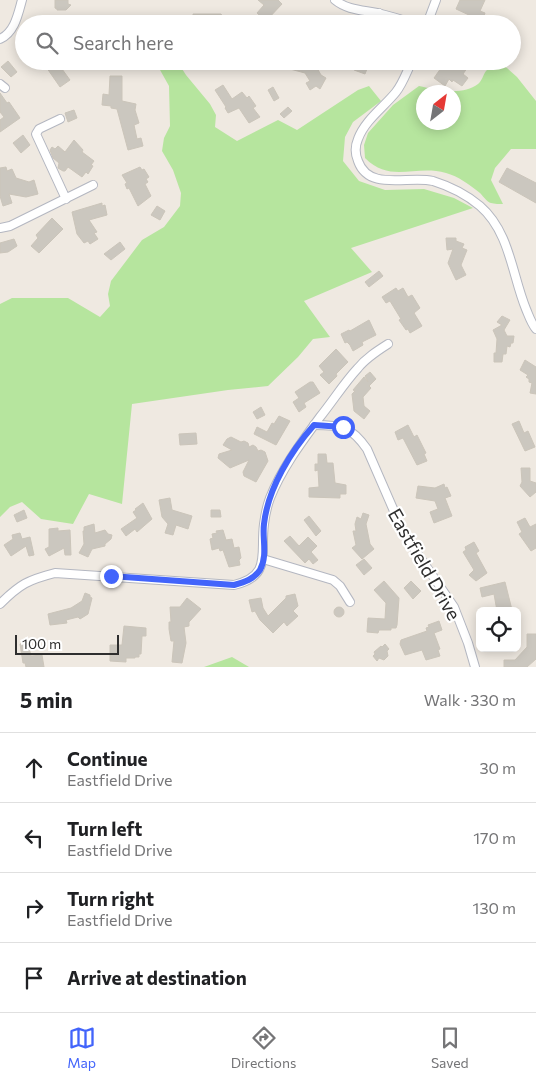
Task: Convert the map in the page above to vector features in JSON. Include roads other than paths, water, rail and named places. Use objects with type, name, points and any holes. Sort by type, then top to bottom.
[{"type":"street","points":[[17,15],[22,0]]},
{"type":"street","points":[[335,0],[340,4],[359,10],[386,15]]},
{"type":"street","points":[[430,15],[436,0]]},
{"type":"street","points":[[375,15],[379,13]]},
{"type":"street","points":[[0,38],[5,36],[15,21]]},
{"type":"street","points":[[407,70],[396,91],[361,131],[356,148],[359,165],[364,172],[373,178],[432,181],[460,192],[481,206],[496,226],[507,247],[523,301],[536,329]]},
{"type":"street","points":[[60,119],[39,129],[36,134],[66,198]]},
{"type":"street","points":[[0,228],[10,226],[93,185]]},
{"type":"street","points":[[0,604],[16,588],[32,578],[55,573],[234,585],[247,582],[261,568],[264,524],[270,499],[292,454],[358,368],[388,344]]},
{"type":"street","name":"Eastfield Drive","points":[[314,425],[337,426],[352,430],[367,449],[404,534],[454,607],[475,667]]},
{"type":"street","points":[[263,559],[332,580],[340,586],[350,602]]}]
